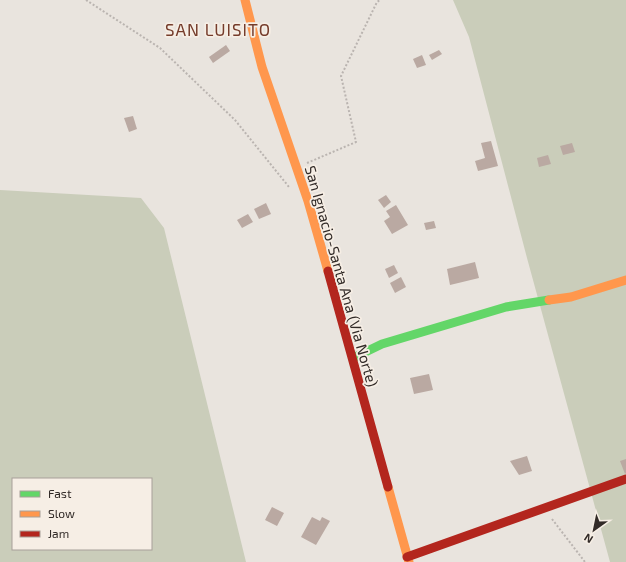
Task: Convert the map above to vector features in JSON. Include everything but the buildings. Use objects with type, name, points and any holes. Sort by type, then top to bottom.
[{"type":"main road","name":"San Ignacio-Santa Ana (Via Norte)","points":[[245,0],[262,67],[310,208],[408,560]]},
{"type":"main road","points":[[353,358],[382,344],[506,307],[571,297],[626,280]]},
{"type":"main road","points":[[408,560],[544,508],[626,479]]},
{"type":"path","points":[[86,0],[160,48],[235,120],[287,185],[292,189]]},
{"type":"path","points":[[296,167],[356,142],[341,76],[377,2],[380,0]]},
{"type":"path","points":[[544,508],[585,562]]},
{"type":"green space","points":[[453,0],[626,0],[626,562],[610,562],[527,258],[469,37]]},
{"type":"green space","points":[[0,190],[141,198],[164,228],[246,562],[0,562]]},
{"type":"traffic: fast","points":[[353,358],[382,344],[506,307],[549,300]]},
{"type":"traffic: slow","points":[[245,0],[262,67],[308,201],[328,271]]},
{"type":"traffic: slow","points":[[549,300],[571,297],[626,280]]},
{"type":"traffic: slow","points":[[388,487],[409,562]]},
{"type":"traffic: jam","points":[[328,271],[388,487]]},
{"type":"traffic: jam","points":[[407,557],[626,479]]},
{"type":"district","name":"SAN LUISITO","points":[[218,29]]}]
